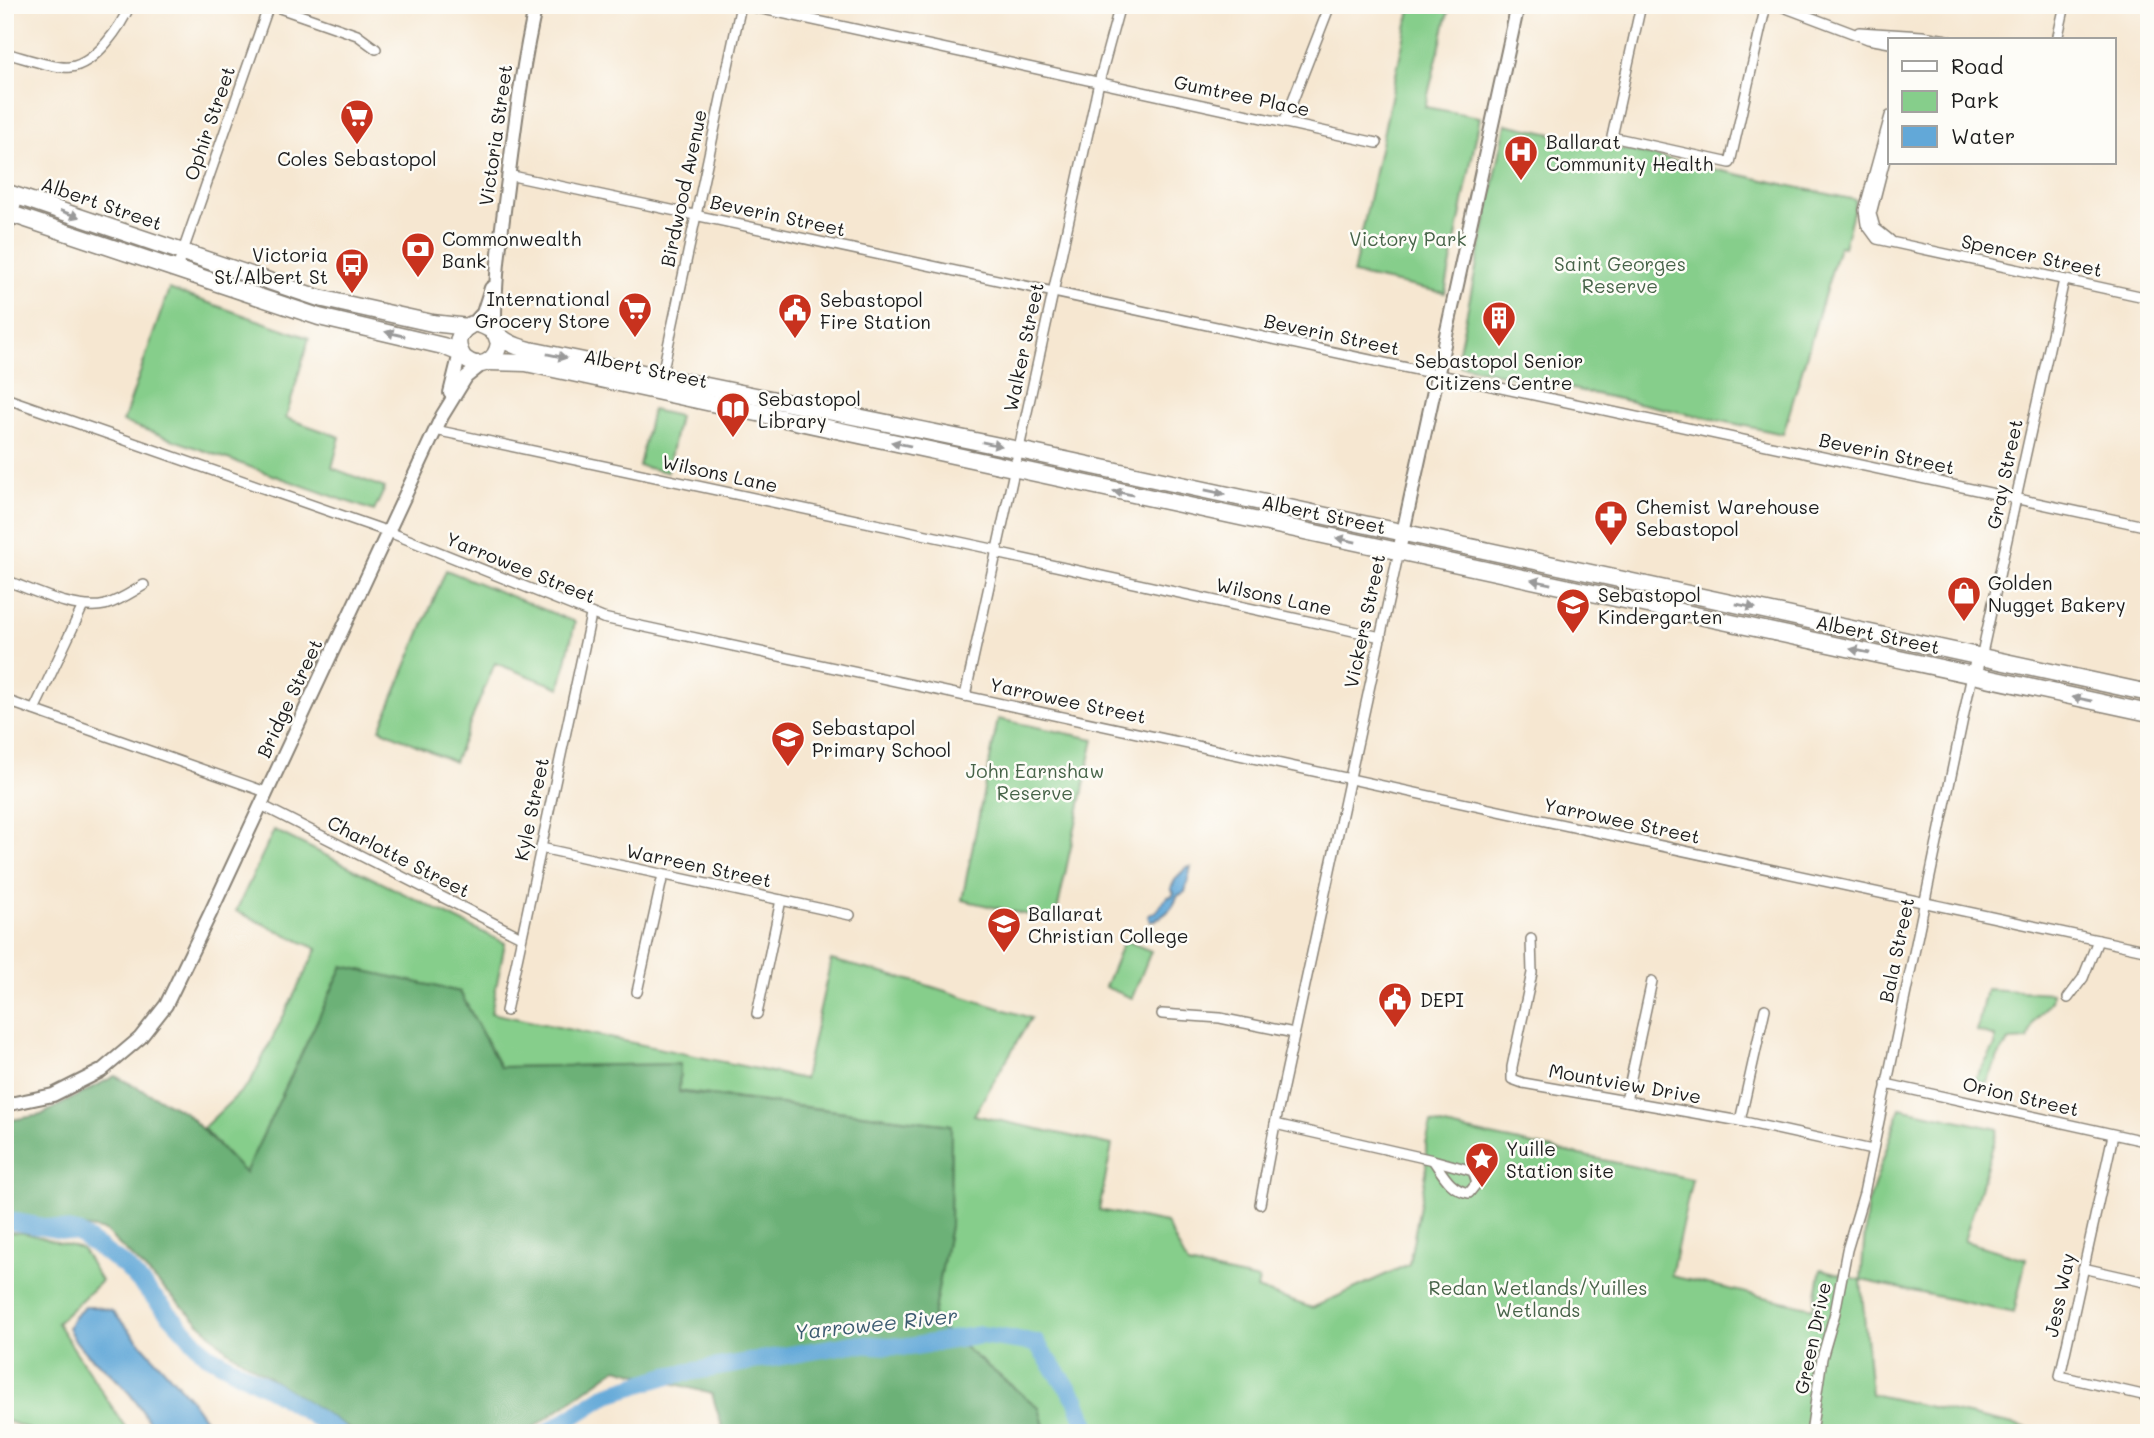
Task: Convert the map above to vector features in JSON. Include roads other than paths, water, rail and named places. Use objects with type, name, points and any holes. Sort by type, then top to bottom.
[{"type":"highway","name":"Albert Street","points":[[12,194],[319,298],[432,323],[470,326]]},
{"type":"highway","name":"Albert Street","points":[[9,214],[319,317],[443,346],[460,353]]},
{"type":"highway","points":[[470,326],[487,326],[495,332],[499,348],[485,363],[471,363],[460,353],[458,340],[462,332],[470,326]]},
{"type":"highway","name":"Albert Street","points":[[495,332],[510,343],[523,348],[661,379],[1019,450],[2149,693]]},
{"type":"highway","name":"Albert Street","points":[[485,363],[526,363],[2149,713]]},
{"type":"main road","name":"Victoria Street","points":[[495,332],[496,270],[522,72],[536,5]]},
{"type":"main road","name":"Vickers Street","points":[[1399,551],[1518,5]]},
{"type":"main road","name":"Victoria Street","points":[[470,326],[483,313],[496,270]]},
{"type":"main road","points":[[442,416],[460,353]]},
{"type":"main road","points":[[442,416],[466,377],[485,363]]},
{"type":"main road","name":"Bridge Street","points":[[5,1105],[53,1095],[101,1071],[140,1038],[171,996],[442,416]]},
{"type":"street","points":[[5,52],[60,66],[74,66],[92,56],[109,39],[130,5]]},
{"type":"street","points":[[270,5],[360,36],[376,49]]},
{"type":"street","name":"Ophir Street","points":[[176,271],[270,5]]},
{"type":"street","points":[[742,5],[1099,82]]},
{"type":"street","name":"Birdwood Avenue","points":[[661,379],[742,5]]},
{"type":"street","name":"Walker Street","points":[[965,696],[1099,82],[1120,5]]},
{"type":"street","points":[[1284,123],[1330,5]]},
{"type":"street","points":[[1641,5],[1612,137],[1730,163],[1766,5]]},
{"type":"street","points":[[1778,5],[1802,9],[1868,39],[1888,43]]},
{"type":"street","points":[[2057,38],[2065,5]]},
{"type":"street","points":[[1844,29],[1905,38]]},
{"type":"street","name":"Gumtree Place","points":[[1099,82],[1377,143]]},
{"type":"street","points":[[1876,233],[1866,224],[1864,210],[1888,123]]},
{"type":"street","points":[[1876,233],[1871,208],[1888,147]]},
{"type":"street","name":"Beverin Street","points":[[509,175],[2149,527]]},
{"type":"street","points":[[5,238],[12,194]]},
{"type":"street","name":"Spencer Street","points":[[1876,233],[1907,246],[2149,298]]},
{"type":"street","name":"Gray Street","points":[[1974,676],[2017,499],[2064,280]]},
{"type":"street","name":"Yarrowee Street","points":[[5,398],[389,532],[591,614],[2149,951]]},
{"type":"street","name":"Wilsons Lane","points":[[435,430],[1381,638]]},
{"type":"street","name":"Vickers Street","points":[[1260,1204],[1294,1033],[1399,551]]},
{"type":"street","points":[[5,580],[83,606],[108,604],[144,585]]},
{"type":"street","points":[[34,710],[83,606]]},
{"type":"street","name":"Kyle Street","points":[[506,1011],[591,614]]},
{"type":"street","name":"Bala Street","points":[[1847,1250],[1859,1213],[1923,902],[1974,676]]},
{"type":"street","points":[[5,701],[266,792]]},
{"type":"street","name":"Charlotte Street","points":[[261,804],[521,937]]},
{"type":"street","name":"Warreen Street","points":[[541,848],[850,915]]},
{"type":"street","points":[[637,992],[663,875]]},
{"type":"street","points":[[757,1014],[781,900]]},
{"type":"street","name":"Mountview Drive","points":[[1531,939],[1532,973],[1511,1069],[1512,1079],[1740,1121],[1872,1150]]},
{"type":"street","points":[[2068,998],[2083,978],[2098,940]]},
{"type":"street","points":[[1626,1101],[1652,981]]},
{"type":"street","points":[[1740,1121],[1765,1009]]},
{"type":"street","points":[[1162,1014],[1220,1018],[1294,1033]]},
{"type":"street","name":"Orion Street","points":[[1886,1084],[2149,1142]]},
{"type":"street","points":[[1275,1124],[1433,1160],[1473,1171],[1477,1183],[1469,1193],[1461,1192],[1452,1186],[1433,1160]]},
{"type":"street","name":"Jess Way","points":[[2113,1135],[2060,1376],[2147,1396]]},
{"type":"street","name":"Green Drive","points":[[1811,1433],[1822,1358],[1835,1313],[1847,1250]]},
{"type":"street","points":[[2083,1268],[2149,1283]]},
{"type":"water","points":[[1191,867],[1185,892],[1177,896],[1167,912],[1150,922],[1148,916],[1174,893],[1171,888],[1176,878],[1186,868]]},
{"type":"water","points":[[85,1307],[112,1311],[188,1396],[215,1433],[155,1433],[127,1391],[72,1335],[68,1327]]},
{"type":"waterway","name":"Yarrowee River","points":[[5,1220],[78,1233],[125,1266],[206,1354],[276,1392],[339,1433]]},
{"type":"waterway","name":"Yarrowee River","points":[[547,1433],[608,1394],[666,1376],[853,1344],[909,1347],[981,1335],[1036,1343],[1076,1399],[1089,1433]]},
{"type":"place","name":"Coles Sebastopol","points":[[357,146]]},
{"type":"place","name":"Ballarat Community Health","points":[[1521,182]]},
{"type":"place","name":"Commonwealth Bank","points":[[418,279]]},
{"type":"place","name":"Victoria St/Albert St","points":[[352,295]]},
{"type":"place","name":"International Grocery Store","points":[[635,339]]},
{"type":"place","name":"Sebastopol Fire Station","points":[[795,340]]},
{"type":"place","name":"Sebastopol Senior Citizens Centre","points":[[1499,348]]},
{"type":"place","name":"Sebastopol Library","points":[[733,439]]},
{"type":"place","name":"Chemist Warehouse Sebastopol","points":[[1611,547]]},
{"type":"place","name":"Golden Nugget Bakery","points":[[1964,623]]},
{"type":"place","name":"Sebastopol Kindergarten","points":[[1573,635]]},
{"type":"place","name":"Sebastapol Primary School","points":[[788,768]]},
{"type":"place","name":"Ballarat Christian College","points":[[1004,954]]},
{"type":"place","name":"DEPI","points":[[1395,1029]]},
{"type":"place","name":"Yuille Station site","points":[[1482,1189]]},
{"type":"park label","name":"Victory Park","points":[[1408,238]]},
{"type":"park label","name":"Saint Georges Reserve","points":[[1620,274]]},
{"type":"park label","name":"John Earnshaw Reserve","points":[[1035,781]]},
{"type":"park label","name":"Redan Wetlands/Yuilles Wetlands","points":[[1538,1298]]}]
